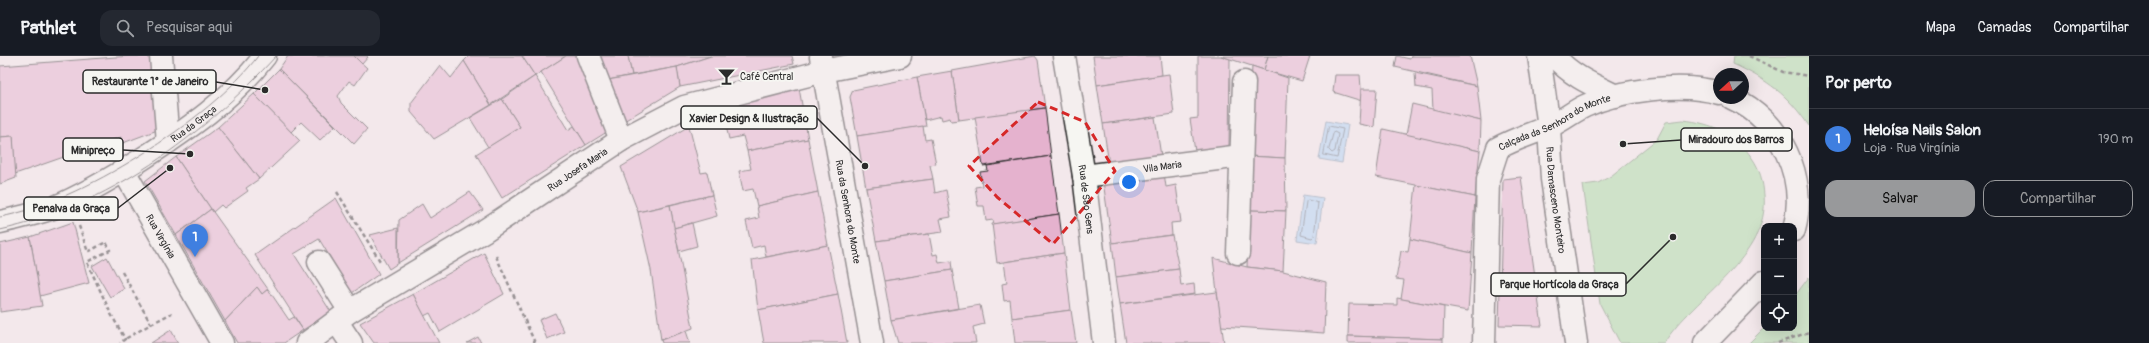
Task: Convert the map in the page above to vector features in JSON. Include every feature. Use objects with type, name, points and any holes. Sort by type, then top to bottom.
[{"type":"street","points":[[161,56],[168,142]]},
{"type":"street","name":"Rua da Graça","points":[[0,222],[53,208],[124,171],[194,125],[233,92],[265,56]]},
{"type":"street","points":[[588,56],[621,140]]},
{"type":"street","points":[[822,63],[900,56]]},
{"type":"street","name":"Rua de São Gens","points":[[1064,56],[1084,176],[1104,343]]},
{"type":"street","name":"Rua Damasceno Monteiro","points":[[1539,56],[1549,127],[1552,179],[1576,343]]},
{"type":"street","name":"Calçada da Senhora do Monte","points":[[1554,56],[1565,68],[1576,76],[1616,96]]},
{"type":"street","name":"Rua Josefa Maria","points":[[344,317],[396,283],[484,231],[621,140],[684,107],[822,63]]},
{"type":"street","name":"Rua da Senhora do Monte","points":[[822,63],[872,343]]},
{"type":"street","points":[[1238,253],[1244,82]]},
{"type":"street","name":"Calçada da Senhora do Monte","points":[[1484,343],[1488,179],[1498,148],[1512,140],[1549,127],[1586,106],[1616,96],[1683,87],[1703,88],[1713,91]]},
{"type":"street","points":[[1741,104],[1757,114],[1772,128],[1783,145],[1792,164],[1797,183],[1798,203],[1795,223]]},
{"type":"street","name":"Vila Maria","points":[[1084,176],[1241,156]]},
{"type":"street","name":"Rua Virgínia","points":[[124,171],[222,343]]},
{"type":"street","points":[[319,262],[344,317],[351,343]]},
{"type":"street","points":[[1705,343],[1761,285]]},
{"type":"street","points":[[307,343],[344,317]]},
{"type":"path","points":[[1749,56],[1783,72],[1809,76]]},
{"type":"path","points":[[337,192],[386,271],[396,283]]},
{"type":"path","points":[[484,231],[535,343]]},
{"type":"path","points":[[81,234],[88,252],[106,242],[110,250],[87,262],[111,314],[125,339]]},
{"type":"path","points":[[122,272],[151,324]]},
{"type":"path","points":[[120,343],[176,311]]},
{"type":"path","points":[[1778,343],[1809,332]]},
{"type":"highlighted area","points":[[1038,102],[1085,122],[1115,171],[1053,244],[997,197],[969,166]]},
{"type":"green space","points":[[1734,56],[1809,56],[1809,126],[1793,105],[1776,89],[1749,72],[1749,68],[1741,68],[1733,64]]},
{"type":"green space","points":[[1683,120],[1704,124],[1722,131],[1739,142],[1746,150],[1757,167],[1762,180],[1764,195],[1763,217],[1755,238],[1743,257],[1728,275],[1677,326],[1664,343],[1620,343],[1600,304],[1583,185],[1598,183],[1611,176],[1657,139],[1666,122]]},
{"type":"green space","points":[[1809,277],[1809,343],[1749,343],[1761,331],[1797,331],[1797,293]]},
{"type":"water","points":[[1326,121],[1348,125],[1342,163],[1319,159]]},
{"type":"water","points":[[1303,195],[1323,198],[1317,243],[1297,240]]},
{"type":"building","points":[[129,56],[153,56],[160,129],[123,143],[121,137],[15,174],[13,136],[0,137],[0,66]]},
{"type":"building","points":[[288,56],[354,56],[367,68],[355,85],[349,81],[338,96],[341,103],[367,129],[354,144],[279,69]]},
{"type":"building","points":[[354,56],[367,56],[368,57],[362,64]]},
{"type":"building","points":[[469,56],[522,56],[535,76],[491,105],[464,61]]},
{"type":"building","points":[[522,56],[566,56],[535,76]]},
{"type":"building","points":[[566,56],[579,56],[610,130],[586,145],[541,72]]},
{"type":"building","points":[[598,56],[628,56],[632,75],[608,80]]},
{"type":"building","points":[[628,56],[711,56],[677,67],[632,75]]},
{"type":"building","points":[[711,56],[792,56],[794,64],[680,87],[677,67]]},
{"type":"building","points":[[1035,56],[1038,60],[1045,108],[959,120],[952,71]]},
{"type":"building","points":[[1093,56],[1160,56],[1162,75],[1097,85]]},
{"type":"building","points":[[1198,56],[1221,56],[1230,59],[1229,148],[1195,151],[1190,119],[1198,118]]},
{"type":"building","points":[[1221,56],[1268,56],[1264,70]]},
{"type":"building","points":[[1268,56],[1310,56],[1302,81],[1264,70]]},
{"type":"building","points":[[1397,56],[1410,59],[1411,56],[1470,56],[1477,86],[1395,67]]},
{"type":"building","points":[[464,61],[491,105],[434,139],[411,112],[411,103],[440,65],[451,78]]},
{"type":"building","points":[[1252,66],[1288,78],[1285,158],[1248,156]]},
{"type":"building","points":[[677,67],[680,87],[624,121],[608,80]]},
{"type":"building","points":[[279,69],[335,126],[320,140],[301,122],[291,132],[254,94]]},
{"type":"building","points":[[952,71],[959,120],[951,121],[950,118],[942,120],[941,116],[925,120],[917,77]]},
{"type":"building","points":[[1415,73],[1477,86],[1481,121],[1433,110],[1432,90],[1416,87]]},
{"type":"building","points":[[1169,74],[1174,114],[1103,124],[1097,85]]},
{"type":"building","points":[[1335,75],[1360,75],[1362,101],[1333,92]]},
{"type":"building","points":[[535,76],[568,130],[574,126],[586,145],[502,198],[476,154],[520,127],[502,99]]},
{"type":"building","points":[[917,77],[926,126],[857,136],[850,97],[853,90]]},
{"type":"building","points":[[799,88],[808,139],[747,151],[743,136],[729,139],[724,117],[739,114],[737,102]]},
{"type":"building","points":[[1361,89],[1377,89],[1374,127],[1359,124]]},
{"type":"building","points":[[254,94],[300,141],[259,179],[218,127]]},
{"type":"building","points":[[502,99],[520,127],[488,147],[470,118]]},
{"type":"building","points":[[1412,104],[1481,121],[1480,151],[1406,135]]},
{"type":"building","points":[[1045,108],[1051,156],[983,166],[975,117]]},
{"type":"building","points":[[1155,117],[1161,156],[1109,164],[1103,124]]},
{"type":"building","points":[[689,126],[701,173],[707,172],[712,195],[638,212],[621,167]]},
{"type":"building","points":[[923,126],[925,140],[931,139],[936,164],[930,165],[933,179],[866,188],[857,136]]},
{"type":"building","points":[[218,127],[259,179],[246,188],[248,191],[224,208],[221,205],[213,212],[176,157]]},
{"type":"building","points":[[1383,129],[1480,151],[1475,197],[1376,177]]},
{"type":"building","points":[[13,136],[16,178],[0,184],[0,137]]},
{"type":"building","points":[[808,139],[818,192],[757,206],[753,189],[743,191],[739,171],[751,169],[747,151]]},
{"type":"building","points":[[1051,156],[1059,214],[994,224],[993,220],[986,221],[984,206],[978,206],[975,187],[982,186],[980,172],[988,171],[987,166]]},
{"type":"building","points":[[1248,156],[1285,158],[1286,211],[1249,210]]},
{"type":"building","points":[[176,157],[211,209],[176,235],[145,181]]},
{"type":"building","points":[[1164,173],[1166,187],[1176,185],[1181,222],[1171,223],[1172,235],[1112,243],[1103,181]]},
{"type":"building","points":[[1521,177],[1542,326],[1499,325],[1503,179]]},
{"type":"building","points":[[933,179],[935,193],[946,190],[951,217],[940,219],[943,232],[876,241],[866,188]]},
{"type":"building","points":[[1416,185],[1475,197],[1472,253],[1410,239]]},
{"type":"building","points":[[470,192],[483,210],[398,263],[399,220],[422,204],[430,218]]},
{"type":"building","points":[[818,192],[828,245],[766,257],[764,245],[752,248],[746,221],[759,218],[757,206]]},
{"type":"building","points":[[712,195],[717,216],[674,228],[670,205]]},
{"type":"building","points":[[336,198],[379,274],[352,293],[319,239],[294,254],[331,312],[303,330],[255,255]]},
{"type":"building","points":[[670,205],[693,328],[661,340],[651,270],[638,212]]},
{"type":"building","points":[[211,209],[268,289],[262,294],[257,287],[225,321],[176,235]]},
{"type":"building","points":[[1249,210],[1286,211],[1283,271],[1247,267]]},
{"type":"building","points":[[1059,214],[1064,253],[997,263],[992,224]]},
{"type":"building","points":[[73,222],[89,283],[40,296],[30,237]]},
{"type":"building","points":[[692,223],[697,246],[679,251],[674,228]]},
{"type":"building","points":[[398,228],[398,263],[389,269],[370,235]]},
{"type":"building","points":[[929,234],[933,255],[937,254],[939,263],[951,261],[952,270],[884,281],[876,241]]},
{"type":"building","points":[[1172,235],[1179,269],[1116,277],[1112,243]]},
{"type":"building","points":[[30,237],[42,306],[0,312],[0,244]]},
{"type":"building","points":[[1410,239],[1472,253],[1468,311],[1401,299],[1404,280],[1396,279],[1401,251],[1408,252]]},
{"type":"building","points":[[828,245],[838,294],[758,310],[752,260]]},
{"type":"building","points":[[484,253],[504,294],[440,332],[430,313],[424,316],[413,294]]},
{"type":"building","points":[[1064,253],[1071,310],[1012,318],[1010,300],[1004,301],[1002,284],[1007,283],[1004,262]]},
{"type":"building","points":[[107,257],[124,289],[110,297],[92,266]]},
{"type":"building","points":[[1213,258],[1247,267],[1283,271],[1326,282],[1324,333],[1221,326]]},
{"type":"building","points":[[1179,269],[1181,286],[1194,284],[1195,294],[1120,304],[1116,277]]},
{"type":"building","points":[[952,270],[959,308],[891,320],[884,281]]},
{"type":"building","points":[[257,287],[262,294],[268,289],[289,320],[294,317],[303,330],[284,343],[237,343],[225,321]]},
{"type":"building","points":[[1217,292],[1224,343],[1126,343],[1120,304]]},
{"type":"building","points":[[413,294],[439,343],[374,343],[360,323]]},
{"type":"building","points":[[838,294],[847,343],[764,343],[758,310]]},
{"type":"building","points":[[1397,298],[1444,307],[1443,339],[1348,336],[1349,304],[1397,305]]},
{"type":"building","points":[[980,305],[984,324],[973,327],[976,343],[898,343],[891,320]]},
{"type":"building","points":[[1071,310],[1076,343],[1015,343],[1012,318]]},
{"type":"building","points":[[555,313],[564,332],[547,339],[539,320]]},
{"type":"building","points":[[171,330],[178,343],[151,343]]},
{"type":"building","points":[[686,331],[690,343],[662,343],[661,340]]},
{"type":"building","points":[[1348,336],[1443,339],[1443,343],[1348,343]]},
{"type":"building","points":[[478,337],[481,343],[467,343]]},
{"type":"tram line","points":[[0,217],[32,209],[67,195],[104,177],[141,155],[209,106],[236,81],[258,56]]},
{"type":"tram line","points":[[0,230],[39,219],[78,205],[115,186],[151,164],[185,140],[217,113],[248,85],[276,56]]},
{"type":"place","name":"Café Central","points":[[727,76]]},
{"type":"place","name":"Restaurante 1° de Janeiro","points":[[265,90]]},
{"type":"place","name":"Miradouro dos Barros","points":[[1623,144]]},
{"type":"place","name":"Minipreço","points":[[190,154]]},
{"type":"place","name":"Xavier Design & Ilustração","points":[[865,166]]},
{"type":"place","name":"Penalva da Graça","points":[[170,168]]},
{"type":"place","name":"Parque Hortícola da Graça","points":[[1673,237]]},
{"type":"place","name":"Heloísa Nails Salon","points":[[195,257]]}]
